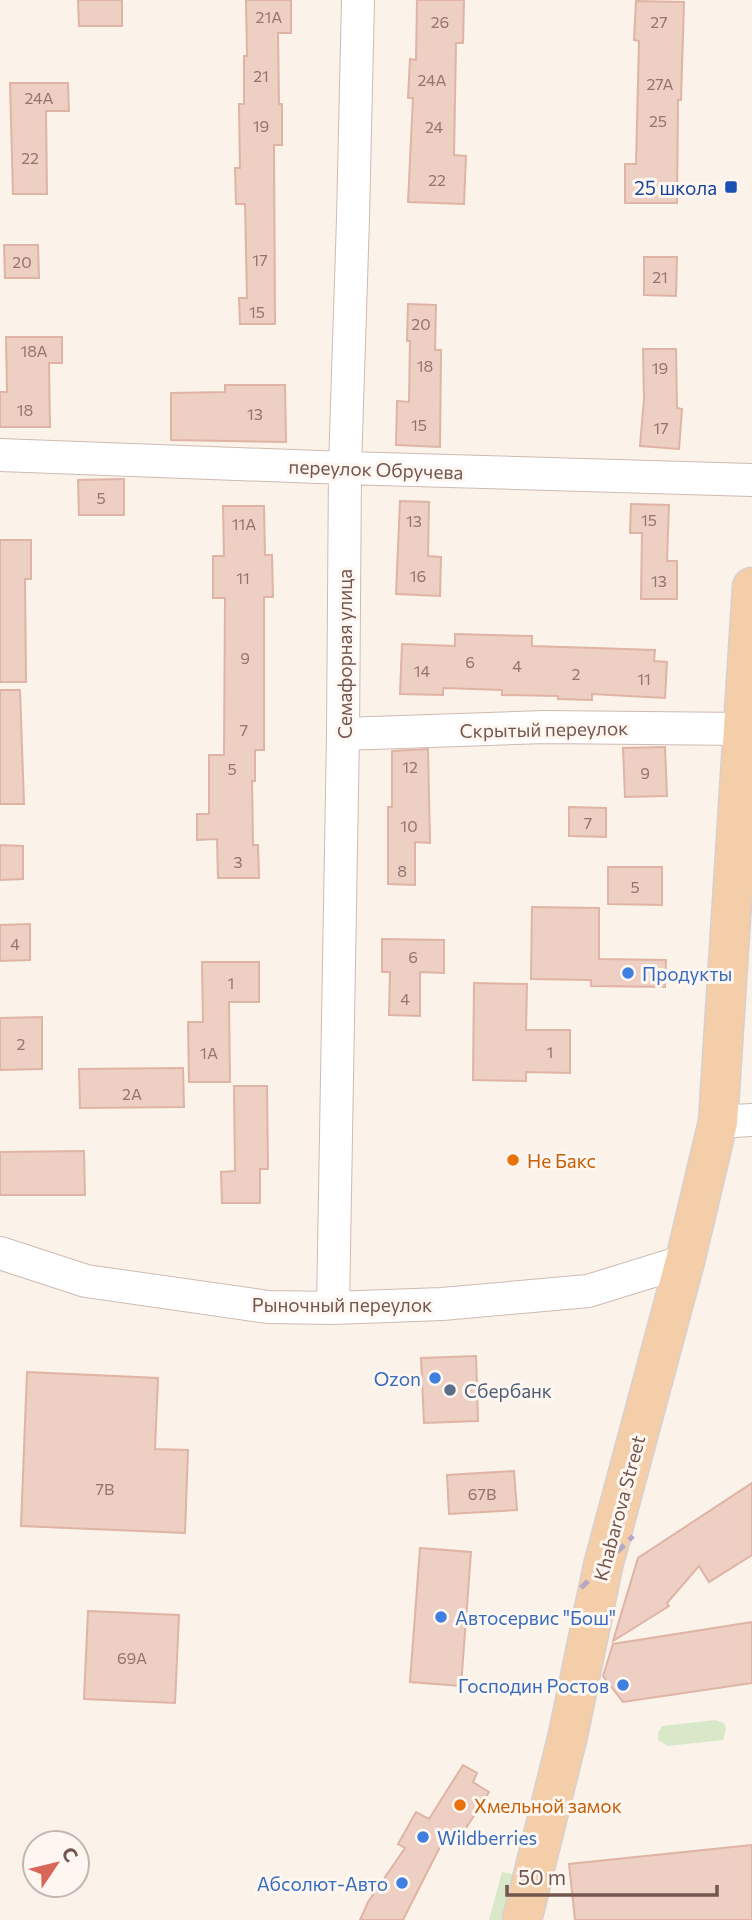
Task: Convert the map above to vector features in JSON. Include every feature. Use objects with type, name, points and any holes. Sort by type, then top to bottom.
[{"type":"main road","name":"Khabarova Street","points":[[522,1920],[568,1735],[603,1566],[685,1261],[735,1121],[744,729],[752,587]]},
{"type":"street","name":"Семафорная улица","points":[[333,1308],[345,468],[358,0]]},
{"type":"street","name":"переулок Обручева","points":[[0,455],[752,480]]},
{"type":"street","name":"Скрытый переулок","points":[[343,734],[544,727],[744,729]]},
{"type":"street","name":"Рыночный переулок","points":[[0,1253],[86,1281],[268,1307],[333,1308],[442,1304],[588,1291],[685,1261]]},
{"type":"green space","points":[[715,1720],[724,1723],[726,1729],[723,1740],[668,1746],[658,1740],[662,1726]]},
{"type":"green space","points":[[502,1872],[516,1875],[505,1920],[489,1920]]},
{"type":"building","points":[[78,0],[122,0],[122,26],[79,26]]},
{"type":"building","points":[[246,0],[291,0],[291,33],[278,33],[282,145],[274,145],[275,324],[240,324],[239,298],[247,298],[245,204],[236,204],[235,168],[240,168],[239,104],[244,104]]},
{"type":"building","points":[[417,0],[464,0],[463,43],[456,43],[454,155],[466,156],[464,204],[408,202],[413,98],[408,98],[410,59],[416,60]]},
{"type":"building","points":[[636,1],[684,2],[681,100],[678,100],[677,203],[625,203],[625,164],[636,164],[639,41],[634,40]]},
{"type":"building","points":[[10,83],[68,83],[69,111],[46,111],[47,194],[13,194]]},
{"type":"building","points":[[4,245],[38,245],[39,278],[5,278]]},
{"type":"building","points":[[644,257],[677,257],[676,296],[644,295]]},
{"type":"building","points":[[408,304],[436,305],[435,350],[441,350],[440,447],[396,445],[397,401],[409,402]]},
{"type":"building","points":[[6,337],[62,337],[62,363],[49,363],[50,427],[0,427],[0,392],[7,392]]},
{"type":"building","points":[[643,349],[676,349],[677,408],[682,409],[679,449],[640,446],[644,399]]},
{"type":"building","points":[[225,385],[285,385],[286,442],[171,440],[171,393],[225,392]]},
{"type":"building","points":[[124,479],[124,515],[79,515],[78,480]]},
{"type":"building","points":[[400,501],[429,502],[428,556],[441,557],[440,596],[396,594]]},
{"type":"building","points":[[631,504],[669,505],[667,561],[677,561],[677,599],[641,599],[642,533],[630,533]]},
{"type":"building","points":[[223,506],[264,506],[265,555],[272,555],[273,597],[264,597],[264,750],[255,750],[255,781],[252,781],[253,845],[258,845],[259,878],[218,878],[217,839],[197,840],[197,814],[209,814],[209,755],[224,755],[225,598],[213,598],[213,556],[224,556]]},
{"type":"building","points":[[0,540],[31,540],[31,579],[25,579],[26,682],[0,682]]},
{"type":"building","points":[[455,634],[532,636],[532,646],[655,650],[654,661],[667,662],[665,698],[592,694],[592,700],[558,699],[558,696],[502,695],[502,690],[443,688],[443,695],[400,694],[402,644],[455,646]]},
{"type":"building","points":[[0,690],[20,690],[24,804],[0,804]]},
{"type":"building","points":[[665,747],[667,796],[625,797],[623,748]]},
{"type":"building","points":[[428,749],[430,843],[415,842],[415,885],[388,884],[388,807],[392,807],[392,751]]},
{"type":"building","points":[[569,807],[606,808],[606,837],[569,836]]},
{"type":"building","points":[[0,845],[23,846],[23,879],[0,880]]},
{"type":"building","points":[[608,867],[662,867],[662,905],[608,904]]},
{"type":"building","points":[[532,907],[599,908],[599,959],[666,960],[665,987],[591,986],[591,980],[531,979]]},
{"type":"building","points":[[30,924],[30,960],[0,961],[0,925]]},
{"type":"building","points":[[382,939],[444,940],[444,973],[420,972],[420,1016],[389,1015],[390,972],[382,972]]},
{"type":"building","points":[[202,962],[259,962],[259,1002],[229,1002],[230,1082],[189,1082],[188,1022],[203,1022]]},
{"type":"building","points":[[474,983],[527,984],[526,1030],[570,1030],[570,1073],[526,1072],[526,1081],[473,1080]]},
{"type":"building","points":[[42,1017],[42,1069],[0,1070],[0,1018]]},
{"type":"building","points":[[183,1068],[184,1107],[80,1108],[79,1069]]},
{"type":"building","points":[[234,1086],[267,1086],[268,1169],[260,1169],[260,1203],[222,1203],[221,1172],[235,1171]]},
{"type":"building","points":[[84,1151],[85,1195],[0,1195],[0,1152]]},
{"type":"building","name":"Сбербанк","points":[[476,1356],[478,1421],[424,1423],[421,1358]]},
{"type":"building","points":[[27,1372],[158,1378],[155,1449],[188,1450],[185,1533],[21,1526]]},
{"type":"building","points":[[514,1471],[517,1510],[449,1514],[447,1475]]},
{"type":"building","points":[[752,1483],[752,1555],[709,1582],[699,1566],[667,1603],[669,1606],[613,1641],[638,1558]]},
{"type":"building","name":"Автосервис \"Бош\"","points":[[420,1548],[471,1552],[461,1686],[410,1682]]},
{"type":"building","points":[[88,1611],[179,1615],[175,1703],[84,1699]]},
{"type":"building","points":[[752,1622],[752,1683],[623,1702],[603,1676],[613,1644]]},
{"type":"building","points":[[463,1765],[477,1773],[473,1782],[489,1792],[461,1836],[449,1829],[403,1920],[360,1920],[368,1902],[405,1848],[398,1844],[416,1812],[429,1819]]},
{"type":"building","points":[[752,1845],[752,1920],[575,1920],[569,1864]]},
{"type":"railway","points":[[581,1588],[633,1536]]},
{"type":"place","name":"25 школа","points":[[731,187]]},
{"type":"place","name":"Продукты","points":[[628,973]]},
{"type":"place","name":"Не Бакс","points":[[513,1160]]},
{"type":"place","name":"Ozon","points":[[435,1378]]},
{"type":"place","name":"Сбербанк","points":[[450,1390]]},
{"type":"place","name":"Автосервис \"Бош\"","points":[[441,1617]]},
{"type":"place","name":"Господин Ростов","points":[[623,1685]]},
{"type":"place","name":"Хмельной замок","points":[[460,1805]]},
{"type":"place","name":"Wildberries","points":[[423,1837]]},
{"type":"place","name":"Абсолют-Авто","points":[[402,1883]]}]
